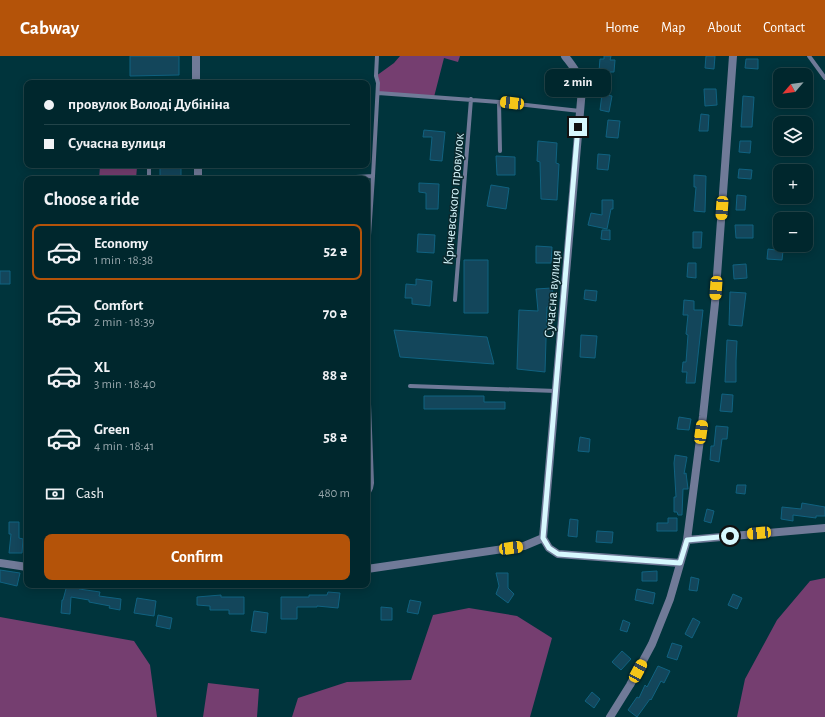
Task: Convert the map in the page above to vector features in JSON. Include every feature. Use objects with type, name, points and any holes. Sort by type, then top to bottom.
[{"type":"street","points":[[196,56],[196,80]]},
{"type":"street","name":"Сучасна вулиця","points":[[543,538],[557,391],[582,89],[580,77],[574,66],[565,56]]},
{"type":"street","points":[[610,717],[630,685],[652,644],[670,599],[687,540],[704,416],[715,303],[732,56]]},
{"type":"street","points":[[687,540],[825,528]]},
{"type":"street","points":[[370,569],[524,546],[543,538],[549,548],[558,554],[680,563]]},
{"type":"street","points":[[0,563],[24,567]]},
{"type":"lane","points":[[370,212],[378,94],[378,83],[376,76],[378,56]]},
{"type":"lane","points":[[809,56],[825,78]]},
{"type":"lane","points":[[378,94],[471,99],[580,111]]},
{"type":"lane","name":"Кричевського провулок","points":[[455,300],[471,99]]},
{"type":"lane","points":[[499,102],[500,151]]},
{"type":"lane","points":[[410,386],[557,391]]},
{"type":"lane","points":[[370,440],[372,483],[370,490]]},
{"type":"shaded area","points":[[400,56],[460,56],[458,62],[444,58],[434,97],[378,93],[376,76],[394,63]]},
{"type":"shaded area","points":[[100,168],[137,168],[136,176],[99,176]]},
{"type":"shaded area","points":[[825,578],[825,717],[737,717],[745,679],[777,620],[810,581]]},
{"type":"shaded area","points":[[469,608],[517,616],[552,638],[530,717],[292,717],[298,698],[347,682],[411,680],[433,615]]},
{"type":"shaded area","points":[[0,617],[134,641],[150,665],[157,717],[0,717]]},
{"type":"shaded area","points":[[208,683],[259,689],[257,717],[203,717]]},
{"type":"building","points":[[130,56],[179,56],[179,75],[130,76]]},
{"type":"building","points":[[604,56],[611,56],[610,60],[615,60],[614,72],[610,72],[610,76],[604,76],[604,72],[599,71],[600,59],[604,59]]},
{"type":"building","points":[[706,56],[715,56],[714,69],[705,68]]},
{"type":"building","points":[[746,59],[758,59],[758,69],[745,68]]},
{"type":"building","points":[[704,89],[716,89],[717,105],[705,106]]},
{"type":"building","points":[[602,94],[612,96],[609,112],[600,110]]},
{"type":"building","points":[[743,96],[754,97],[752,127],[741,127]]},
{"type":"building","points":[[701,114],[709,115],[708,131],[699,131]]},
{"type":"building","points":[[608,120],[620,121],[618,138],[606,137]]},
{"type":"building","points":[[424,130],[445,132],[442,161],[430,160],[432,137],[423,137]]},
{"type":"building","points":[[538,141],[557,143],[556,163],[559,164],[557,200],[541,199],[540,162],[537,161]]},
{"type":"building","points":[[740,141],[751,141],[750,153],[739,152]]},
{"type":"building","points":[[598,154],[610,155],[608,170],[597,169]]},
{"type":"building","points":[[496,156],[515,157],[515,175],[497,175]]},
{"type":"building","points":[[160,168],[181,168],[181,176],[160,176]]},
{"type":"building","points":[[739,169],[752,170],[751,179],[738,178]]},
{"type":"building","points":[[694,175],[706,176],[705,212],[694,211],[696,187],[694,187]]},
{"type":"building","points":[[419,183],[439,184],[438,209],[426,209],[426,193],[419,192]]},
{"type":"building","points":[[491,185],[509,188],[506,209],[487,206]]},
{"type":"building","points":[[737,195],[746,196],[745,210],[736,210]]},
{"type":"building","points":[[602,200],[613,200],[613,209],[611,209],[607,229],[588,225],[591,213],[602,215]]},
{"type":"building","points":[[735,225],[753,225],[753,238],[736,238]]},
{"type":"building","points":[[602,230],[610,230],[610,240],[601,239]]},
{"type":"building","points":[[693,232],[702,232],[701,248],[693,248]]},
{"type":"building","points":[[418,234],[435,235],[434,253],[417,252]]},
{"type":"building","points":[[536,246],[552,247],[551,263],[536,263]]},
{"type":"building","points":[[768,249],[773,250],[773,252],[783,252],[782,260],[767,259]]},
{"type":"building","points":[[464,260],[488,260],[488,313],[464,313]]},
{"type":"building","points":[[688,263],[696,263],[696,278],[687,277]]},
{"type":"building","points":[[746,264],[747,278],[734,279],[733,265]]},
{"type":"building","points":[[0,271],[10,271],[10,284],[0,284]]},
{"type":"building","points":[[416,279],[432,281],[430,306],[412,304],[412,298],[405,298],[406,284],[416,285]]},
{"type":"building","points":[[552,288],[554,306],[547,307],[545,372],[517,369],[519,310],[538,311],[536,289]]},
{"type":"building","points":[[585,290],[597,291],[596,301],[584,299]]},
{"type":"building","points":[[730,292],[746,293],[742,326],[729,325]]},
{"type":"building","points":[[684,300],[694,301],[694,310],[703,310],[695,383],[686,383],[687,372],[682,372],[683,362],[686,362],[688,335],[686,334],[688,315],[683,315]]},
{"type":"building","points":[[394,330],[487,337],[494,364],[400,357]]},
{"type":"building","points":[[581,335],[597,336],[595,358],[580,357]]},
{"type":"building","points":[[727,340],[737,341],[736,382],[725,382]]},
{"type":"building","points":[[722,394],[733,395],[732,412],[720,411]]},
{"type":"building","points":[[424,396],[484,396],[484,402],[505,402],[505,409],[424,409]]},
{"type":"building","points":[[679,417],[691,419],[689,430],[677,429]]},
{"type":"building","points":[[716,426],[728,427],[727,439],[722,439],[719,462],[710,460],[711,446],[714,446]]},
{"type":"building","points":[[580,437],[590,439],[589,452],[578,451]]},
{"type":"building","points":[[675,455],[687,457],[684,474],[686,473],[688,489],[683,489],[682,515],[678,515],[677,512],[674,512],[674,497],[676,497]]},
{"type":"building","points":[[737,485],[746,485],[745,494],[736,493]]},
{"type":"building","points":[[802,503],[825,507],[825,516],[816,516],[816,518],[793,515],[793,521],[781,519],[782,507],[801,509]]},
{"type":"building","points":[[707,509],[714,511],[711,523],[704,521]]},
{"type":"building","points":[[668,518],[677,518],[677,531],[657,531],[657,523],[668,523]]},
{"type":"building","points":[[570,519],[578,520],[577,537],[568,536]]},
{"type":"building","points":[[9,522],[19,522],[19,538],[23,539],[22,553],[9,553],[11,534],[9,534]]},
{"type":"building","points":[[597,531],[613,532],[612,543],[596,542]]},
{"type":"building","points":[[0,570],[20,573],[17,586],[0,582]]},
{"type":"building","points":[[657,571],[657,581],[642,581],[642,572]]},
{"type":"building","points":[[496,573],[508,573],[508,588],[514,594],[508,603],[496,594],[499,586]]},
{"type":"building","points":[[691,577],[699,579],[697,591],[689,590]]},
{"type":"building","points":[[66,588],[79,588],[100,592],[99,596],[121,599],[120,610],[109,608],[110,606],[89,602],[89,600],[71,597],[70,614],[61,613]]},
{"type":"building","points":[[637,589],[655,593],[653,604],[635,600]]},
{"type":"building","points":[[328,592],[340,593],[338,608],[317,606],[297,607],[297,619],[281,619],[281,597],[309,597],[309,595],[327,595]]},
{"type":"building","points":[[733,594],[742,598],[737,609],[728,605]]},
{"type":"building","points":[[221,595],[221,597],[244,597],[244,614],[229,614],[229,610],[210,610],[210,606],[197,605],[197,597]]},
{"type":"building","points":[[137,598],[156,601],[154,616],[134,613]]},
{"type":"building","points":[[410,600],[421,602],[418,614],[407,612]]},
{"type":"building","points":[[381,607],[392,608],[392,620],[381,620]]},
{"type":"building","points":[[254,611],[268,613],[266,633],[251,631]]},
{"type":"building","points":[[158,615],[172,618],[170,629],[156,626]]},
{"type":"building","points":[[693,618],[700,622],[692,638],[685,634]]},
{"type":"building","points":[[623,620],[630,623],[627,632],[620,630]]},
{"type":"building","points":[[672,643],[682,646],[677,660],[667,657]]},
{"type":"building","points":[[622,651],[631,659],[621,670],[612,662]]},
{"type":"building","points":[[658,666],[670,671],[664,683],[661,681],[651,700],[650,699],[637,717],[628,710],[637,697],[639,698],[645,685],[647,687]]},
{"type":"building","points":[[592,692],[600,699],[594,708],[585,701]]},
{"type":"route","points":[[578,127],[557,391],[543,538],[549,548],[558,554],[680,563],[687,540],[730,536]]}]
